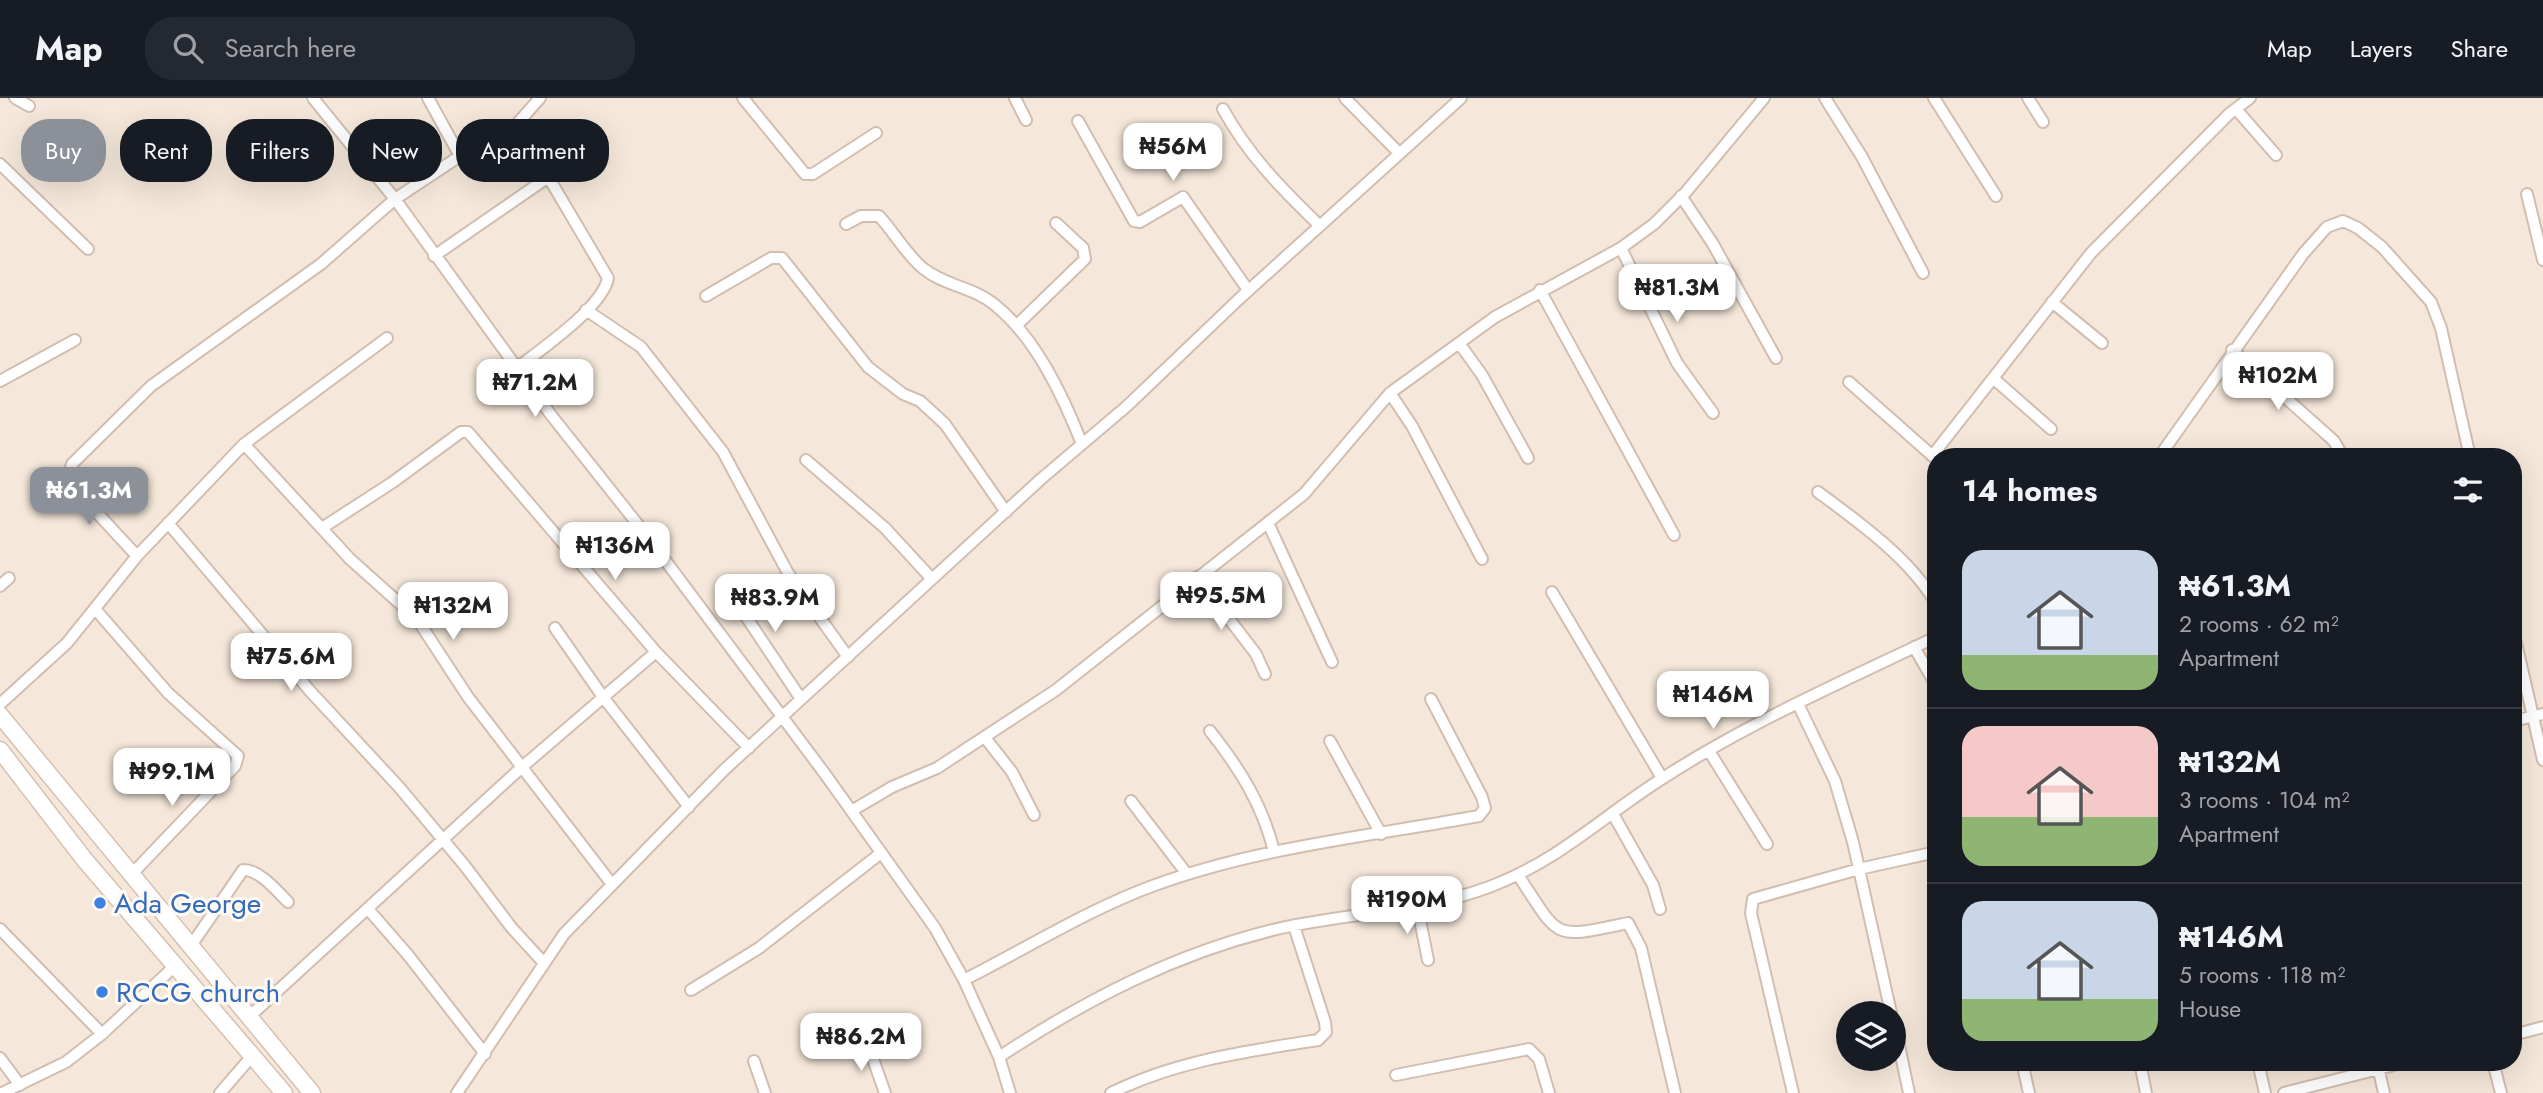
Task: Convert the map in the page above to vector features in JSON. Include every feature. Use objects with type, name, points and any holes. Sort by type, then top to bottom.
[{"type":"main road","points":[[0,715],[312,1093]]},
{"type":"main road","points":[[0,750],[84,859],[284,1093]]},
{"type":"street","points":[[15,98],[29,106]]},
{"type":"street","points":[[313,98],[395,199],[517,368],[853,810],[935,928],[964,980],[999,1057],[1010,1093]]},
{"type":"street","points":[[428,98],[456,149]]},
{"type":"street","points":[[521,119],[540,98]]},
{"type":"street","points":[[743,98],[805,174],[813,174],[876,133]]},
{"type":"street","points":[[1015,98],[1026,120]]},
{"type":"street","points":[[1345,98],[1399,153]]},
{"type":"street","points":[[457,1093],[543,962],[611,883],[801,699],[1127,406],[1248,290],[1461,98]]},
{"type":"street","points":[[853,810],[892,787],[937,768],[1056,690],[1268,523],[1329,468],[1390,393],[1459,342],[1540,290],[1621,248],[1654,225],[1681,197],[1763,98]]},
{"type":"street","points":[[1825,98],[1862,157],[1923,273]]},
{"type":"street","points":[[1934,98],[1996,196]]},
{"type":"street","points":[[2028,98],[2043,122]]},
{"type":"street","points":[[1941,448],[2091,253],[2250,98]]},
{"type":"street","points":[[1223,109],[1242,143],[1257,162],[1319,225]]},
{"type":"street","points":[[2236,109],[2276,155]]},
{"type":"street","points":[[1078,121],[1134,221],[1140,222],[1183,197],[1248,290]]},
{"type":"street","points":[[137,556],[75,489],[68,477],[72,464],[151,386],[321,264],[395,199],[456,159]]},
{"type":"street","points":[[0,164],[88,249]]},
{"type":"street","points":[[434,256],[541,182]]},
{"type":"street","points":[[517,368],[586,310],[607,285],[608,278],[549,182]]},
{"type":"street","points":[[2528,194],[2543,260]]},
{"type":"street","points":[[1681,197],[1713,244],[1776,358]]},
{"type":"street","points":[[846,224],[861,216],[879,216],[922,268],[975,291],[995,304],[1017,325],[1055,387],[1082,444]]},
{"type":"street","points":[[2165,448],[2232,350],[2327,227],[2343,221],[2358,228],[2382,247],[2431,302],[2441,328],[2468,448]]},
{"type":"street","points":[[1017,325],[1085,259],[1083,247],[1056,223]]},
{"type":"street","points":[[1621,248],[1677,363],[1713,413]]},
{"type":"street","points":[[706,296],[764,261],[780,256],[868,367],[903,394],[920,401],[945,424],[1006,512]]},
{"type":"street","points":[[1540,290],[1674,536]]},
{"type":"street","points":[[2052,302],[2102,343]]},
{"type":"street","points":[[586,310],[641,347],[723,452],[788,573],[848,657]]},
{"type":"street","points":[[0,704],[67,643],[137,556],[244,444],[387,338]]},
{"type":"street","points":[[1,378],[75,340]]},
{"type":"street","points":[[1459,342],[1482,375],[1528,457]]},
{"type":"street","points":[[2232,350],[2334,441],[2338,448]]},
{"type":"street","points":[[1993,378],[2051,429]]},
{"type":"street","points":[[1849,382],[1927,452]]},
{"type":"street","points":[[1390,393],[1412,426],[1482,559]]},
{"type":"street","points":[[322,527],[393,482],[461,432],[468,432],[656,652],[749,748]]},
{"type":"street","points":[[244,444],[350,559],[417,619],[468,696],[611,883]]},
{"type":"street","points":[[806,460],[885,528],[932,579]]},
{"type":"street","points":[[1818,492],[1906,566],[1927,588]]},
{"type":"street","points":[[167,523],[310,691],[443,839],[511,927],[543,962]]},
{"type":"street","points":[[1268,523],[1332,662]]},
{"type":"street","points":[[1197,577],[1256,654],[1265,674]]},
{"type":"street","points":[[725,585],[801,699]]},
{"type":"street","points":[[1552,592],[1662,778]]},
{"type":"street","points":[[96,610],[168,693],[238,756],[235,766],[131,876]]},
{"type":"street","points":[[555,628],[603,697],[689,807]]},
{"type":"street","points":[[999,1057],[1089,1002],[1178,958],[1294,926],[1417,905],[1488,888],[1518,875],[1562,852],[1662,778],[1709,751],[1927,641]]},
{"type":"street","points":[[1914,647],[1927,669]]},
{"type":"street","points":[[249,1017],[522,767],[656,652]]},
{"type":"street","points":[[2522,659],[2539,715],[2543,760]]},
{"type":"street","points":[[964,980],[1097,910],[1187,874],[1274,851],[1381,834],[1484,812],[1482,797],[1431,699]]},
{"type":"street","points":[[1798,704],[1835,781],[1859,869],[1888,1001]]},
{"type":"street","points":[[1210,731],[1253,791],[1265,817],[1274,851]]},
{"type":"street","points":[[986,738],[1012,772],[1034,815]]},
{"type":"street","points":[[1330,741],[1381,834]]},
{"type":"street","points":[[1709,751],[1767,844]]},
{"type":"street","points":[[1131,801],[1187,874]]},
{"type":"street","points":[[1614,814],[1653,885],[1660,909]]},
{"type":"street","points":[[691,990],[759,948],[881,853]]},
{"type":"street","points":[[1793,1093],[1751,913],[1753,899],[1859,869],[1927,854]]},
{"type":"street","points":[[190,947],[243,870],[249,869],[259,876],[288,902]]},
{"type":"street","points":[[1518,875],[1556,929],[1572,935],[1628,923],[1633,928],[1675,1093]]},
{"type":"street","points":[[1417,905],[1429,960]]},
{"type":"street","points":[[368,909],[408,955],[485,1054]]},
{"type":"street","points":[[1111,1093],[1157,1075],[1236,1052],[1318,1040],[1323,1037],[1326,1032],[1325,1022],[1294,926]]},
{"type":"street","points":[[0,929],[103,1034]]},
{"type":"street","points":[[2,1093],[66,1062],[103,1034],[176,965]]},
{"type":"street","points":[[2522,1033],[2543,1027]]},
{"type":"street","points":[[867,1042],[885,1093]]},
{"type":"street","points":[[1396,1076],[1529,1049],[1539,1059],[1549,1093]]},
{"type":"street","points":[[219,1093],[252,1056]]},
{"type":"street","points":[[0,1058],[20,1085]]},
{"type":"street","points":[[754,1061],[765,1093]]},
{"type":"street","points":[[1904,1071],[1909,1093]]},
{"type":"street","points":[[2024,1071],[2029,1093]]},
{"type":"street","points":[[2142,1071],[2146,1093]]},
{"type":"street","points":[[2260,1071],[2265,1093]]},
{"type":"street","points":[[2284,1093],[2361,1071]]},
{"type":"street","points":[[2379,1071],[2384,1093]]},
{"type":"street","points":[[2495,1071],[2501,1093]]},
{"type":"shaded area","points":[[0,98],[2543,98],[2543,1093],[0,1093]]},
{"type":"place","name":"Ada George","points":[[100,903]]},
{"type":"place","name":"RCCG church","points":[[102,992]]}]
